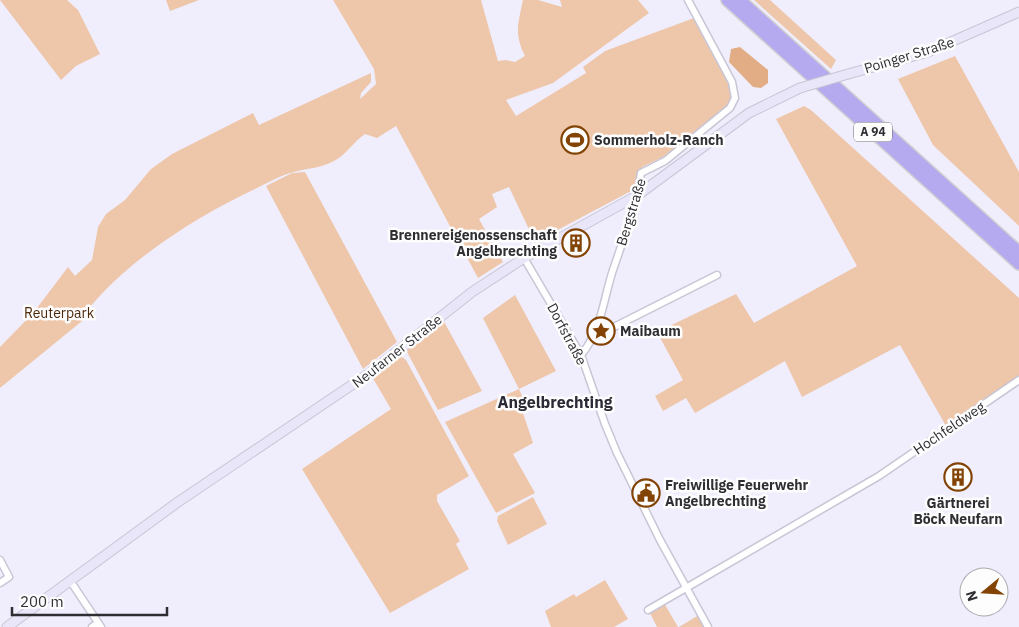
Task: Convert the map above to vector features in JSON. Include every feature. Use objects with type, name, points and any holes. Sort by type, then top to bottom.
[{"type":"highway","name":"A 94","points":[[727,0],[1019,264]]},
{"type":"highway","name":"A 94","points":[[740,0],[1019,252]]},
{"type":"street","name":"Bergstraße","points":[[581,355],[598,327],[609,282],[638,195],[641,173],[665,161],[730,108],[735,98],[732,82],[688,0]]},
{"type":"street","name":"Poinger Straße","points":[[798,88],[928,52],[1019,12]]},
{"type":"street","name":"Neufarner Straße","points":[[7,627],[178,502],[371,372],[465,298],[524,258],[638,195],[741,118],[798,88]]},
{"type":"street","name":"Dorfstraße","points":[[524,258],[581,355],[617,453],[708,627]]},
{"type":"street","points":[[598,327],[610,329],[717,275]]},
{"type":"street","name":"Hochfeldweg","points":[[648,610],[879,476],[1019,380]]},
{"type":"street","points":[[0,560],[9,577],[0,584]]},
{"type":"street","points":[[71,582],[100,625],[92,627]]},
{"type":"green space","points":[[0,0],[67,0],[78,10],[100,54],[76,66],[61,80]]},
{"type":"green space","points":[[166,0],[199,0],[170,11]]},
{"type":"green space","name":"Reuterpark","points":[[333,0],[481,0],[498,61],[515,62],[525,56],[518,35],[523,0],[538,0],[562,7],[560,0],[638,0],[649,13],[553,83],[506,100],[516,116],[586,73],[583,67],[605,51],[694,18],[732,86],[732,97],[728,105],[663,157],[642,167],[631,191],[535,242],[509,187],[492,194],[497,207],[479,219],[503,262],[478,278],[396,126],[377,138],[365,134],[334,161],[323,166],[290,173],[274,179],[236,198],[188,225],[142,257],[102,294],[85,313],[87,317],[0,388],[0,347],[34,312],[68,267],[75,276],[92,260],[98,227],[106,214],[125,200],[151,169],[172,154],[253,113],[259,125],[371,73],[371,82],[361,93],[360,99],[376,84],[374,69]]},
{"type":"green space","points":[[754,0],[770,0],[836,60],[831,69]]},
{"type":"green space","points":[[955,56],[1019,172],[1019,226],[933,145],[898,79]]},
{"type":"green space","points":[[804,106],[811,110],[1019,298],[1019,376],[946,426],[900,345],[802,397],[785,361],[695,413],[686,398],[663,411],[655,396],[683,380],[657,332],[736,294],[754,323],[857,266],[776,119]]},
{"type":"green space","points":[[305,172],[397,342],[363,369],[266,186],[292,173]]},
{"type":"green space","points":[[515,295],[556,371],[519,389],[483,318]]},
{"type":"green space","points":[[442,318],[482,391],[438,410],[407,352],[408,345]]},
{"type":"green space","points":[[398,354],[406,360],[469,476],[437,495],[437,501],[460,541],[456,544],[469,569],[390,613],[302,469],[391,409],[371,375]]},
{"type":"green space","points":[[519,389],[523,398],[523,413],[533,443],[513,454],[535,493],[496,513],[445,422]]},
{"type":"green space","points":[[533,497],[547,524],[508,545],[497,521],[498,516]]},
{"type":"green space","points":[[605,580],[628,619],[614,627],[551,627],[545,611],[574,594],[576,597]]},
{"type":"green space","points":[[664,603],[678,627],[657,627],[649,611]]},
{"type":"green space","points":[[699,615],[706,627],[679,627]]},
{"type":"shaded area","points":[[740,47],[768,70],[768,83],[761,88],[753,87],[729,62],[731,49]]},
{"type":"place","name":"Sommerholz-Ranch","points":[[575,140]]},
{"type":"place","name":"Brennereigenossenschaft Angelbrechting","points":[[576,243]]},
{"type":"place","name":"Maibaum","points":[[601,331]]},
{"type":"place","name":"Gärtnerei Böck Neufarn","points":[[958,477]]},
{"type":"place","name":"Freiwillige Feuerwehr Angelbrechting","points":[[646,493]]},
{"type":"district","name":"Angelbrechting","points":[[555,402]]}]
